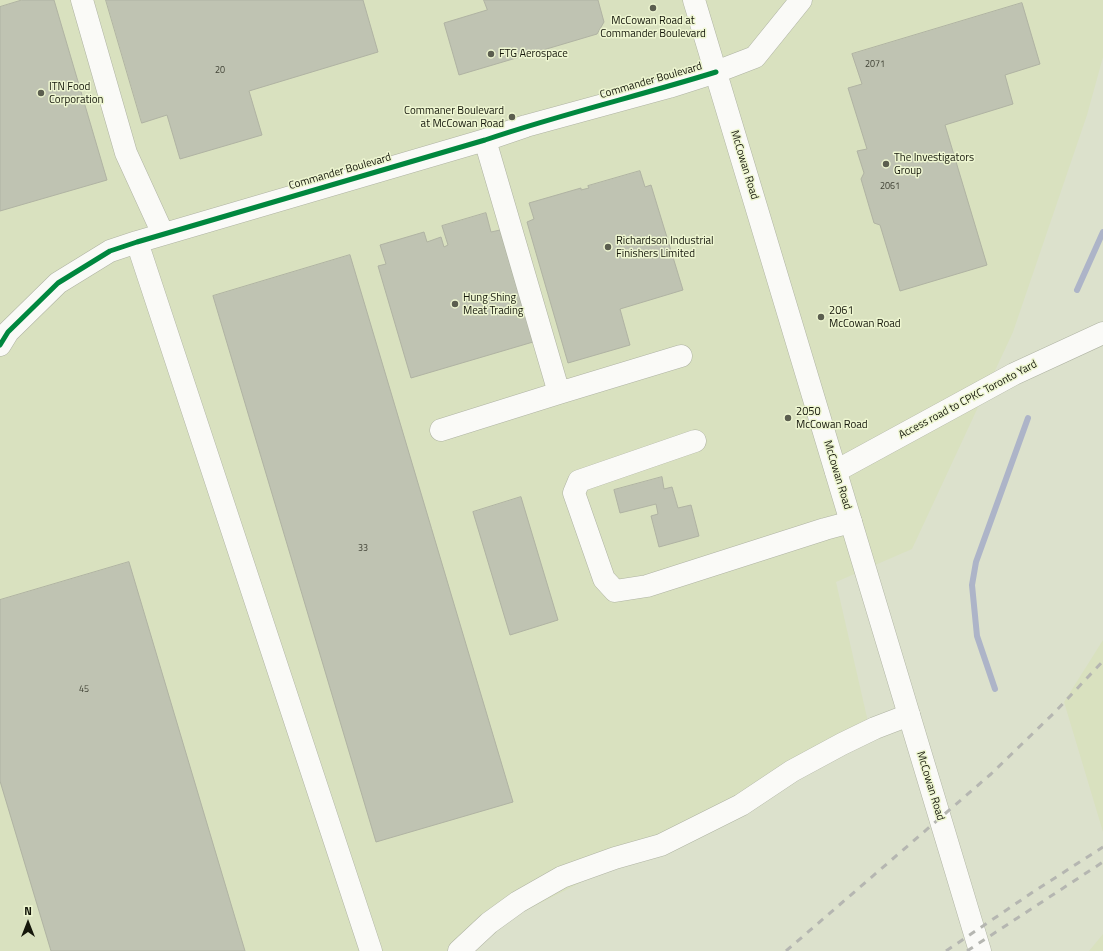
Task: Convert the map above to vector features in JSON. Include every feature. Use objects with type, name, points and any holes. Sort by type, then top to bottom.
[{"type":"main road","points":[[82,0],[126,153],[163,234]]},
{"type":"main road","name":"McCowan Road","points":[[694,0],[980,951]]},
{"type":"main road","name":"Commander Boulevard","points":[[0,345],[8,332],[58,283],[110,252],[163,234],[485,140],[526,126],[669,87],[716,72],[755,57],[801,0]]},
{"type":"main road","points":[[485,140],[559,393]]},
{"type":"main road","points":[[137,242],[371,951]]},
{"type":"main road","name":"Access road to CPKC Toronto Yard","points":[[836,471],[1014,374],[1103,333]]},
{"type":"main road","points":[[441,430],[681,356]]},
{"type":"main road","points":[[695,441],[579,481],[574,493],[604,579],[615,591],[647,586],[825,528],[851,522]]},
{"type":"main road","points":[[459,951],[489,923],[518,902],[562,877],[615,858],[661,845],[741,805],[792,771],[817,757],[875,728],[909,715]]},
{"type":"shaded area","points":[[0,0],[1103,0],[1103,57],[1087,115],[1013,332],[912,549],[836,582],[871,735],[446,951],[0,951]]},
{"type":"shaded area","points":[[1103,640],[1103,832],[1064,702]]},
{"type":"shaded area","points":[[1103,934],[1103,951],[1089,951]]},
{"type":"building","name":"ITN Food Corporation","points":[[22,0],[54,0],[107,180],[0,211],[0,7]]},
{"type":"building","points":[[106,0],[363,0],[378,52],[249,91],[262,135],[180,159],[167,115],[142,123]]},
{"type":"building","name":"FTG Aerospace","points":[[484,0],[598,0],[604,22],[597,34],[459,75],[444,23],[487,10]]},
{"type":"building","points":[[1022,3],[1040,64],[1005,75],[1013,104],[945,125],[987,265],[900,291],[880,225],[874,223],[861,179],[864,173],[857,151],[867,149],[848,88],[862,84],[852,54]]},
{"type":"building","points":[[640,171],[645,187],[651,185],[683,290],[620,309],[630,345],[568,363],[527,222],[534,219],[529,203],[581,188],[581,190],[589,188],[588,186]]},
{"type":"building","name":"Hung Shing Meat Trading","points":[[486,213],[491,232],[500,230],[533,342],[411,378],[378,266],[386,264],[380,245],[424,232],[427,242],[441,237],[444,247],[448,245],[442,226]]},
{"type":"building","points":[[350,255],[513,802],[376,842],[213,296]]},
{"type":"building","points":[[662,477],[664,489],[672,487],[678,508],[691,505],[699,536],[659,547],[651,516],[658,514],[656,504],[620,513],[614,490]]},
{"type":"building","points":[[521,497],[558,620],[510,635],[473,512]]},
{"type":"building","points":[[129,562],[245,951],[51,951],[0,781],[0,600]]},
{"type":"waterway","points":[[1077,290],[1103,232]]},
{"type":"waterway","points":[[995,689],[977,636],[972,585],[976,562],[1028,418]]},
{"type":"railway","points":[[786,951],[991,774],[1055,712],[1103,661]]},
{"type":"railway","points":[[946,951],[1103,847]]},
{"type":"railway","points":[[967,951],[1103,862]]},
{"type":"cycle path","points":[[0,345],[8,332],[58,283],[110,251],[542,122],[716,72]]},
{"type":"place","name":"McCowan Road at Commander Boulevard","points":[[653,8]]},
{"type":"place","name":"FTG Aerospace","points":[[491,54]]},
{"type":"place","name":"ITN Food Corporation","points":[[41,93]]},
{"type":"place","name":"Commaner Boulevard at McCowan Road","points":[[512,117]]},
{"type":"place","name":"The Investigators Group","points":[[886,164]]},
{"type":"place","name":"Richardson Industrial Finishers Limited","points":[[608,247]]},
{"type":"place","name":"Hung Shing Meat Trading","points":[[455,304]]},
{"type":"place","name":"2061 McCowan Road","points":[[821,317]]},
{"type":"place","name":"2050 McCowan Road","points":[[788,418]]}]
